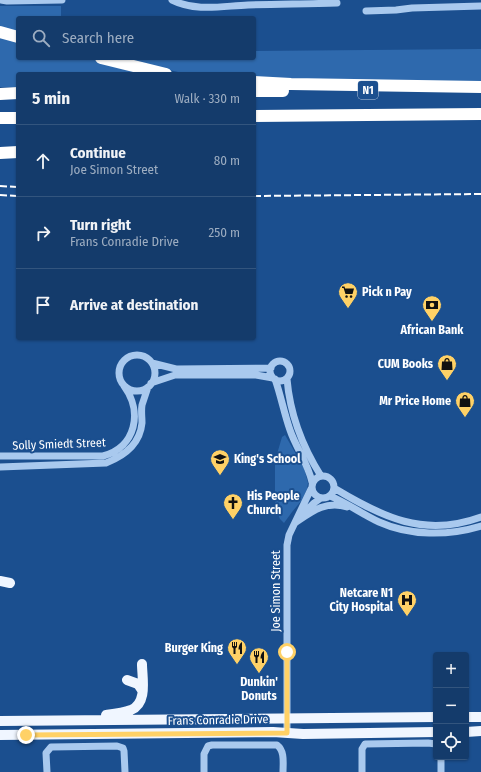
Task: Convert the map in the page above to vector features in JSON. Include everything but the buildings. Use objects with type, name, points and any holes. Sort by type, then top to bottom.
[{"type":"highway","points":[[0,32],[16,36]]},
{"type":"highway","points":[[109,60],[158,72]]},
{"type":"highway","points":[[256,82],[481,88]]},
{"type":"highway","name":"N1","points":[[256,91],[481,88]]},
{"type":"highway","points":[[0,94],[16,93]]},
{"type":"highway","name":"N1","points":[[256,116],[481,114]]},
{"type":"highway","points":[[256,124],[338,115]]},
{"type":"highway","points":[[0,118],[16,118]]},
{"type":"highway","points":[[0,153],[16,152]]},
{"type":"main road","points":[[83,720],[131,710],[136,706],[141,700],[142,664]]},
{"type":"main road","points":[[127,680],[138,684],[142,690]]},
{"type":"main road","name":"Frans Conradie Drive","points":[[0,721],[433,717]]},
{"type":"main road","points":[[469,717],[481,717]]},
{"type":"main road","name":"Frans Conradie Drive","points":[[0,735],[433,732]]},
{"type":"main road","points":[[469,732],[481,732]]},
{"type":"street","points":[[1,0],[62,0]]},
{"type":"street","points":[[172,0],[216,8],[246,2],[304,2],[337,4]]},
{"type":"street","points":[[366,11],[396,10],[413,4],[452,3],[481,6]]},
{"type":"street","points":[[150,385],[155,373],[152,363],[146,357],[134,355],[124,360],[119,371],[120,379],[124,386],[133,390],[144,389],[175,375],[256,374],[281,381],[287,379]]},
{"type":"street","points":[[321,476],[307,452],[297,429],[288,393],[287,379],[290,372],[289,366],[284,362],[278,361],[271,368],[271,373],[280,394],[290,431],[309,470],[315,495],[321,498],[330,496],[348,504],[362,513]]},
{"type":"street","points":[[152,363],[176,369],[271,368]]},
{"type":"street","name":"Solly Smiedt Street","points":[[0,468],[106,463],[116,460],[126,453],[138,437],[142,424],[142,406],[150,385]]},
{"type":"street","name":"Solly Smiedt Street","points":[[0,456],[103,456],[112,454],[126,443],[132,434],[134,423],[134,405],[130,394],[124,386]]},
{"type":"street","points":[[312,485],[316,478],[321,476],[327,477],[333,482],[334,488],[330,496]]},
{"type":"street","name":"Joe Simon Street","points":[[287,733],[286,555],[289,535],[312,485]]},
{"type":"street","points":[[334,488],[388,517],[412,524],[432,526],[442,525],[463,522],[481,517]]},
{"type":"street","name":"Joe Simon Street","points":[[295,523],[308,508],[321,498]]},
{"type":"street","points":[[295,523],[322,506],[332,504],[343,506],[362,513],[389,526],[419,532],[452,532],[470,530],[481,526]]},
{"type":"street","points":[[362,772],[363,746],[368,743],[433,744]]},
{"type":"street","points":[[204,772],[204,754],[206,748],[212,745],[277,745],[280,747],[282,752],[283,772]]},
{"type":"street","points":[[47,772],[46,752],[53,746],[123,748],[125,754],[125,772]]},
{"type":"street","points":[[441,760],[441,772]]},
{"type":"shaded area","points":[[0,6],[61,6],[61,16],[16,16],[16,32],[0,28]]},
{"type":"shaded area","points":[[0,37],[16,40],[16,60],[94,60],[146,72],[16,72],[16,87],[0,87]]},
{"type":"shaded area","points":[[481,49],[481,82],[256,78],[256,72],[178,72],[125,60],[256,60],[256,51]]},
{"type":"shaded area","points":[[285,435],[304,468],[308,483],[302,500],[284,523],[280,519],[275,507],[275,461],[282,437]]},
{"type":"railway","points":[[0,186],[16,187]]},
{"type":"railway","points":[[256,196],[481,194]]},
{"type":"railway","points":[[0,195],[16,196]]},
{"type":"place","name":"Pick n Pay","points":[[348,309]]},
{"type":"place","name":"African Bank","points":[[432,322]]},
{"type":"place","name":"CUM Books","points":[[447,381]]},
{"type":"place","name":"Mr Price Home","points":[[465,418]]},
{"type":"place","name":"King's School","points":[[220,476]]},
{"type":"place","name":"His People Church","points":[[233,520]]},
{"type":"place","name":"Netcare N1 City Hospital","points":[[407,617]]},
{"type":"place","name":"Burger King","points":[[237,665]]},
{"type":"place","name":"Dunkin' Donuts","points":[[259,674]]},
{"type":"route","points":[[26,735],[287,733],[287,652]]}]
